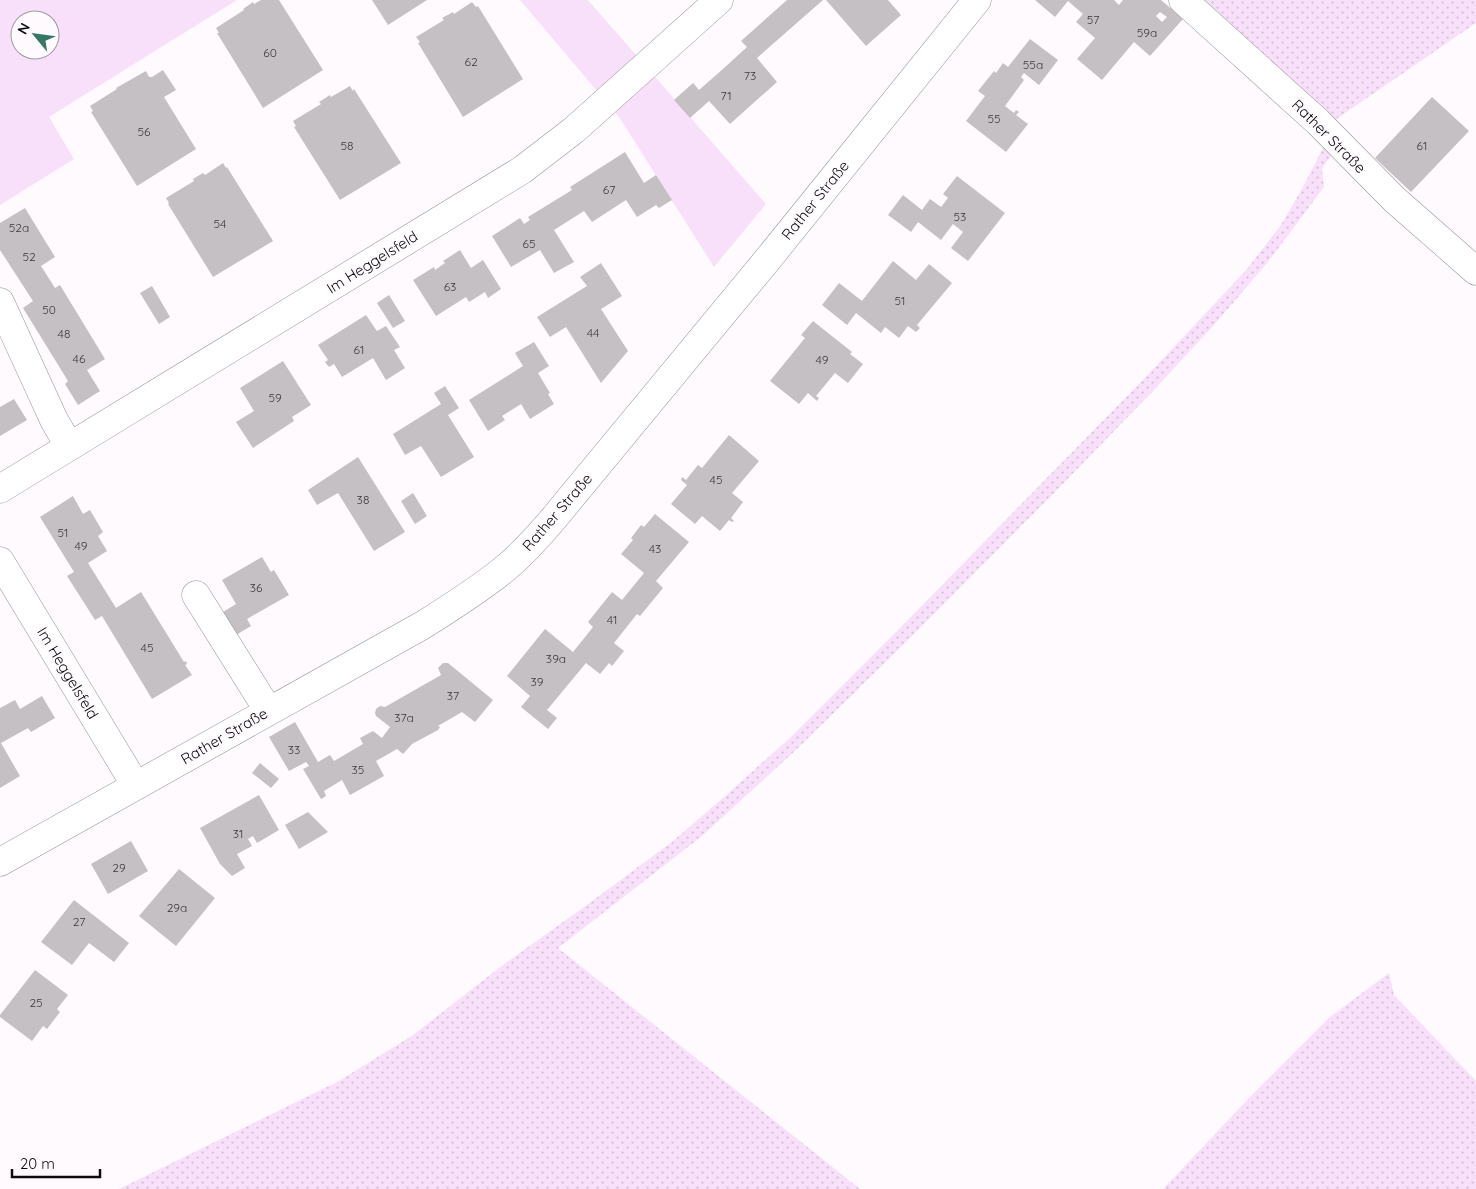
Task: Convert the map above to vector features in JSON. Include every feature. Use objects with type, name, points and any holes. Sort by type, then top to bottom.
[{"type":"street","name":"Im Heggelsfeld","points":[[0,489],[522,170],[574,130],[719,0]]},
{"type":"street","name":"Rather Straße","points":[[1183,0],[1318,122],[1395,200],[1476,271]]},
{"type":"street","name":"Rather Straße","points":[[0,862],[268,710],[423,625],[504,570],[536,539],[768,259],[966,4]]},
{"type":"street","points":[[0,302],[54,420],[68,446]]},
{"type":"street","name":"Im Heggelsfeld","points":[[0,561],[136,786]]},
{"type":"street","points":[[196,595],[268,710]]},
{"type":"shaded area","points":[[0,0],[237,0],[49,117],[74,159],[0,205]]},
{"type":"shaded area","points":[[520,0],[588,0],[766,204],[714,267],[619,117]]},
{"type":"shaded area","points":[[1204,0],[1476,0],[1476,23],[1335,120]]},
{"type":"shaded area","points":[[1331,144],[1332,154],[1322,169],[1324,187],[1268,262],[1214,325],[1152,392],[907,641],[797,749],[702,836],[558,948],[860,1189],[119,1189],[339,1081],[413,1035],[503,965],[672,842],[792,736],[1143,380],[1247,269],[1281,225],[1323,148]]},
{"type":"shaded area","points":[[1389,973],[1394,995],[1476,1081],[1476,1189],[1163,1189],[1248,1099],[1330,1017]]},
{"type":"building","points":[[261,0],[279,0],[323,70],[263,108],[217,33],[219,33],[216,28],[253,2],[254,4]]},
{"type":"building","points":[[372,0],[427,0],[388,25]]},
{"type":"building","points":[[787,0],[823,0],[757,58],[777,82],[730,124],[709,101],[690,118],[674,100],[693,83],[699,90],[723,69],[747,47],[741,41]]},
{"type":"building","points":[[826,0],[888,0],[901,15],[866,46]]},
{"type":"building","points":[[1035,0],[1114,0],[1119,5],[1123,0],[1161,0],[1183,19],[1150,56],[1134,42],[1102,80],[1077,59],[1095,38],[1076,22],[1083,14],[1068,1],[1055,17]],"holes":[[[1160,12],[1167,17],[1162,22],[1156,16]]]},
{"type":"building","points":[[472,2],[476,7],[478,6],[523,79],[463,117],[416,37],[444,20],[442,18],[453,12],[454,14]]},
{"type":"building","points":[[1030,39],[1058,60],[1039,85],[1024,73],[1021,77],[1024,80],[1005,106],[1014,113],[1016,110],[1019,112],[1016,115],[1028,124],[1006,152],[966,121],[985,96],[978,91],[1003,63],[1008,67]]},
{"type":"building","points":[[163,70],[176,90],[164,97],[196,149],[137,186],[91,112],[93,111],[90,106],[146,71],[149,77],[152,77]]},
{"type":"building","points":[[350,86],[353,91],[354,89],[401,163],[340,200],[294,127],[296,126],[293,121],[321,104],[319,102],[330,95],[331,97]]},
{"type":"building","points":[[1432,97],[1469,131],[1411,192],[1375,158]]},
{"type":"building","points":[[625,152],[644,183],[656,175],[672,200],[659,208],[656,205],[637,217],[626,200],[592,222],[584,211],[554,230],[574,262],[554,273],[540,250],[511,267],[492,236],[520,218],[524,224],[530,220],[528,217],[572,190],[570,187]]},
{"type":"building","points":[[223,163],[273,241],[213,277],[166,198],[194,181],[193,179],[203,173],[205,175]]},
{"type":"building","points":[[957,176],[1005,213],[968,261],[951,248],[963,232],[953,224],[941,240],[918,222],[911,232],[888,215],[903,195],[922,210],[930,199],[941,207],[948,198],[943,194]]},
{"type":"building","points":[[25,208],[55,257],[41,266],[55,288],[60,285],[105,359],[87,370],[100,391],[78,405],[65,384],[68,381],[23,308],[33,301],[0,250],[0,223]]},
{"type":"building","points":[[460,250],[471,268],[483,260],[501,289],[488,298],[485,292],[469,302],[466,297],[436,316],[413,280],[434,267],[435,270],[445,263],[443,261]]},
{"type":"building","points":[[893,261],[916,280],[929,264],[952,283],[917,325],[920,328],[916,332],[908,326],[899,338],[885,327],[881,333],[856,313],[847,325],[822,305],[839,283],[862,301]]},
{"type":"building","points":[[601,263],[622,296],[601,309],[628,351],[601,383],[566,327],[550,337],[537,317],[587,286],[580,277]]},
{"type":"building","points":[[152,286],[170,317],[159,324],[140,293]]},
{"type":"building","points":[[389,295],[405,321],[393,328],[377,303]]},
{"type":"building","points":[[366,315],[377,331],[386,326],[400,347],[394,350],[405,368],[386,380],[373,358],[342,377],[334,364],[329,367],[325,362],[328,360],[318,345]]},
{"type":"building","points":[[813,321],[852,352],[850,354],[863,364],[848,383],[835,373],[816,396],[819,398],[817,401],[808,393],[799,404],[770,381],[805,338],[801,335]]},
{"type":"building","points":[[534,342],[549,366],[538,373],[554,404],[530,419],[521,404],[502,416],[505,420],[488,431],[469,400],[523,366],[515,353]]},
{"type":"building","points":[[283,361],[311,405],[292,417],[294,421],[253,448],[236,422],[254,411],[240,388]]},
{"type":"building","points":[[445,386],[459,408],[448,415],[474,457],[441,477],[421,446],[405,455],[393,434],[441,404],[434,393]]},
{"type":"building","points":[[14,399],[27,420],[0,436],[0,407]]},
{"type":"building","points":[[729,435],[759,461],[732,493],[743,502],[731,518],[734,521],[729,520],[720,531],[702,516],[695,524],[671,504],[687,485],[681,480],[682,477],[686,480],[698,465],[702,468]]},
{"type":"building","points":[[358,457],[405,532],[374,551],[338,493],[317,505],[308,490]]},
{"type":"building","points":[[413,493],[427,516],[415,524],[401,501]]},
{"type":"building","points":[[73,496],[83,514],[90,510],[103,532],[98,536],[107,551],[88,563],[116,608],[141,592],[184,662],[186,661],[187,664],[185,665],[192,675],[152,699],[102,616],[95,620],[67,576],[74,572],[40,517]]},
{"type":"building","points":[[655,514],[689,542],[656,581],[663,588],[640,616],[637,614],[614,643],[624,651],[612,666],[609,663],[600,674],[586,663],[547,710],[557,718],[548,729],[521,707],[530,696],[507,676],[545,629],[573,652],[593,627],[588,622],[612,592],[622,600],[644,573],[621,554],[633,540],[631,538],[641,525],[644,527]]},
{"type":"building","points":[[262,557],[271,572],[274,570],[289,595],[247,619],[251,626],[236,635],[223,612],[236,604],[222,580]]},
{"type":"building","points":[[443,663],[448,663],[493,700],[475,722],[462,712],[438,726],[440,727],[438,730],[412,744],[403,754],[397,749],[376,761],[384,776],[350,795],[342,780],[324,791],[326,796],[321,799],[303,769],[309,766],[306,762],[289,771],[269,737],[295,722],[318,762],[330,755],[334,761],[363,744],[360,738],[373,731],[382,738],[390,727],[376,716],[376,709],[380,706],[385,707],[441,675],[438,668]]},
{"type":"building","points":[[42,696],[55,718],[31,732],[28,728],[1,743],[20,776],[0,788],[0,708],[15,700],[20,709]]},
{"type":"building","points":[[260,763],[279,779],[271,788],[252,773]]},
{"type":"building","points":[[259,795],[279,830],[257,843],[253,836],[248,839],[252,846],[237,854],[245,868],[232,876],[220,864],[200,828]]},
{"type":"building","points":[[308,812],[328,832],[299,849],[285,825]]},
{"type":"building","points":[[131,841],[148,871],[108,894],[91,864]]},
{"type":"building","points":[[179,869],[215,898],[176,946],[139,916]]},
{"type":"building","points":[[74,900],[129,943],[114,962],[89,943],[72,965],[41,942]]},
{"type":"building","points":[[35,970],[68,995],[57,1009],[60,1012],[47,1029],[43,1026],[32,1041],[0,1017],[0,1015]]}]
